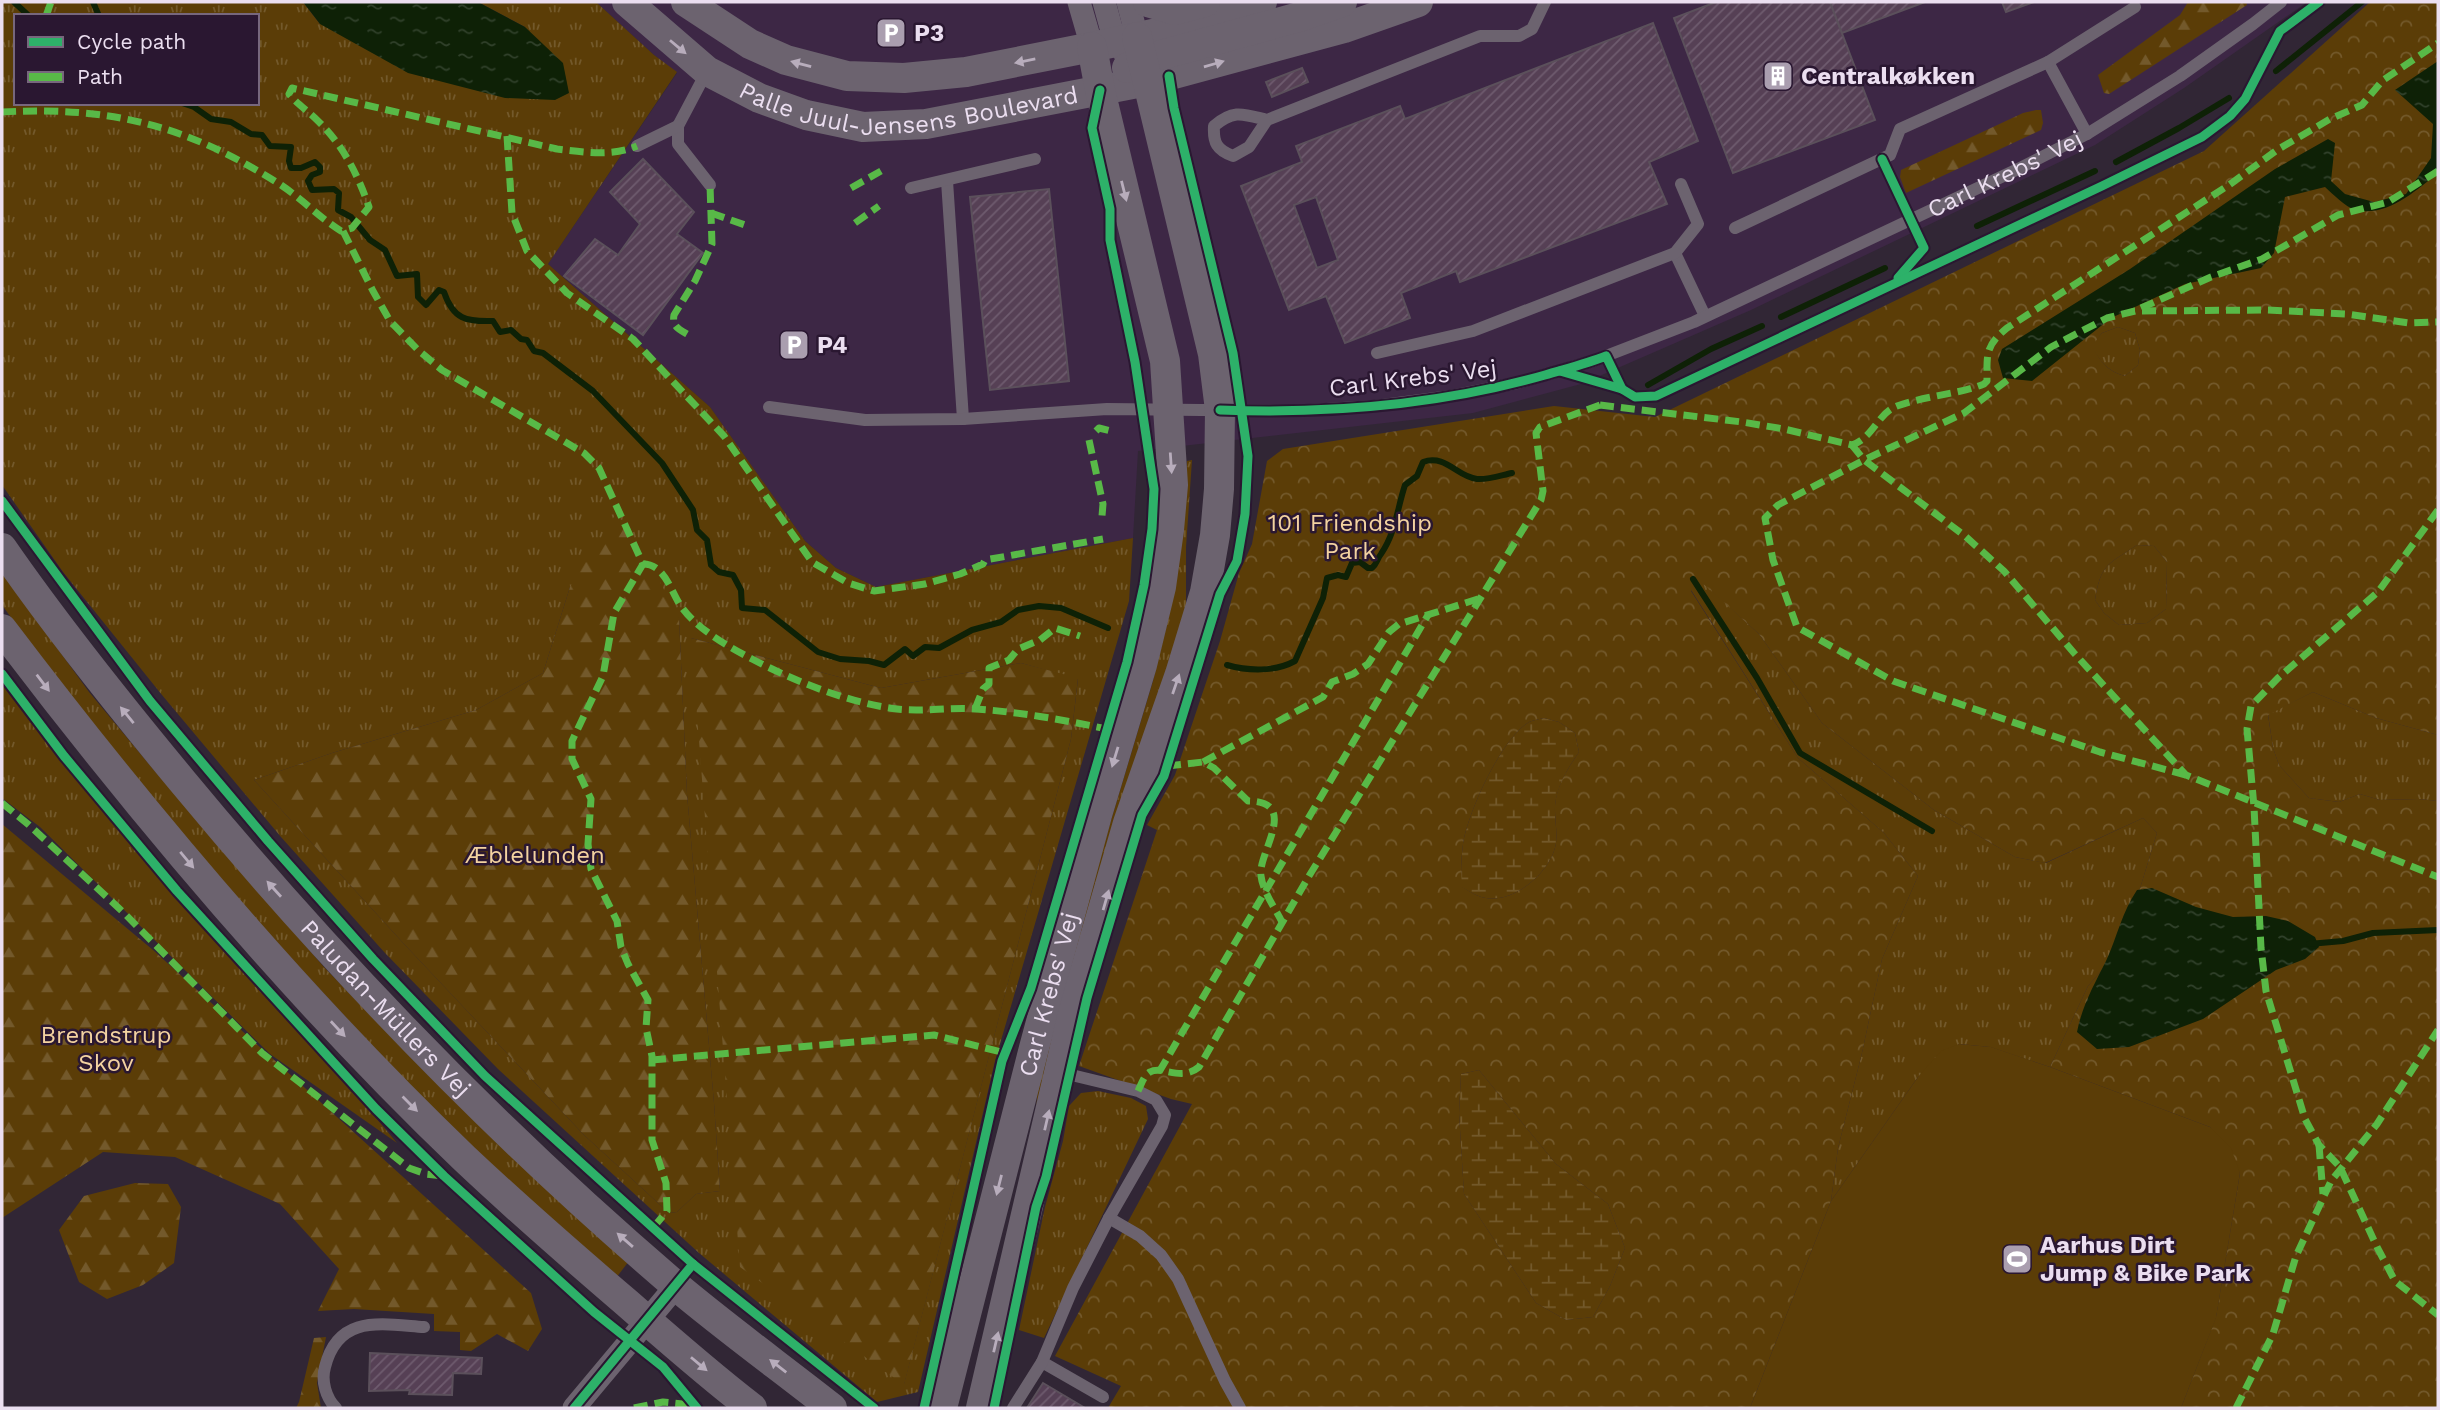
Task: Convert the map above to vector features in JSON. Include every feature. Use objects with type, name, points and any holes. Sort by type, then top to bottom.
[{"type":"street","name":"Palle Juul-Jensens Boulevard","points":[[627,2],[707,71],[759,98],[806,115],[863,127],[926,124],[1100,90],[1128,55],[1190,26],[1262,2]]},
{"type":"street","name":"Palle Juul-Jensens Boulevard","points":[[686,2],[750,44],[786,60],[846,76],[904,78],[1128,55],[1344,28],[1418,2]]},
{"type":"street","points":[[1079,2],[1128,55]]},
{"type":"street","points":[[1104,2],[1128,55]]},
{"type":"street","points":[[1128,2],[1128,55]]},
{"type":"street","points":[[1148,2],[1175,10],[1205,2]]},
{"type":"street","points":[[1128,55],[1299,17],[1342,2]]},
{"type":"street","name":"Carl Krebs' Vej","points":[[942,1408],[1034,1048],[1097,815],[1142,665],[1161,587],[1173,485],[1165,361],[1100,90],[1128,55]]},
{"type":"street","name":"Carl Krebs' Vej","points":[[981,1408],[1059,1072],[1128,823],[1180,674],[1205,592],[1215,535],[1219,489],[1220,410],[1213,354],[1128,55]]},
{"type":"street","name":"Paludan-Müllers Vej","points":[[2,548],[32,592],[128,716],[243,855],[351,975],[572,1193],[676,1286],[832,1408]]},
{"type":"street","name":"Paludan-Müllers Vej","points":[[2,629],[86,740],[203,880],[362,1056],[465,1158],[646,1320],[752,1408]]},
{"type":"street","points":[[574,1408],[676,1286]]},
{"type":"lane","points":[[1267,120],[1480,36],[1519,36],[1532,29],[1545,2]]},
{"type":"lane","name":"Carl Krebs' Vej","points":[[1220,410],[1294,411],[1375,406],[1504,386],[1593,361],[1705,317],[2087,134],[2180,76],[2281,2]]},
{"type":"lane","points":[[1735,228],[1890,155],[1900,129],[2048,62],[2135,8]]},
{"type":"lane","points":[[2048,62],[2087,134]]},
{"type":"lane","points":[[707,71],[678,125],[678,144],[710,185]]},
{"type":"lane","points":[[637,146],[678,125]]},
{"type":"lane","points":[[911,188],[1035,159]]},
{"type":"lane","points":[[947,181],[963,419]]},
{"type":"lane","points":[[1377,354],[1473,331],[1675,253],[1698,224],[1681,184]]},
{"type":"lane","points":[[1675,253],[1705,317]]},
{"type":"lane","points":[[769,407],[865,421],[963,419],[1107,409],[1220,410]]},
{"type":"lane","points":[[1013,1408],[1042,1362],[1073,1288],[1109,1217],[1162,1126],[1165,1115],[1156,1100],[1138,1091],[1059,1072]]},
{"type":"lane","points":[[1109,1217],[1140,1236],[1161,1255],[1172,1271],[1240,1408]]},
{"type":"lane","points":[[336,1408],[324,1388],[323,1371],[328,1356],[343,1333],[374,1324],[425,1327]]},
{"type":"lane","points":[[1042,1362],[1103,1397]]},
{"type":"shaded area","points":[[596,2],[2307,2],[2184,88],[2095,145],[1751,310],[1581,384],[1473,413],[1138,451],[1133,538],[876,587],[836,568],[805,541],[710,407],[548,264],[677,73]]},
{"type":"green space","points":[[2,2],[303,2],[320,24],[525,27],[478,2],[596,2],[654,55],[677,72],[548,264],[710,407],[805,541],[836,568],[876,587],[1133,538],[1129,601],[995,1061],[918,1392],[877,1402],[699,1253],[498,1069],[385,953],[281,837],[63,572],[2,485]],"holes":[[[570,587],[679,618],[687,794],[720,1191],[696,1194],[677,1212],[669,1213],[584,1135],[254,780],[332,753],[476,710],[543,673]],[[691,638],[881,688],[1021,663],[1078,679],[1071,739],[904,1384]]]},
{"type":"green space","points":[[2188,2],[2246,2],[2247,5],[2109,94],[2104,93],[2098,75],[2180,15]]},
{"type":"green space","name":"101 Friendship Park","points":[[2370,2],[2438,2],[2438,735],[2376,718],[2313,692],[2268,715],[2273,748],[2279,765],[2309,798],[2339,802],[2360,794],[2380,800],[2438,801],[2438,1408],[2181,1408],[2216,1317],[2240,1173],[2210,1127],[2050,1067],[2088,986],[2122,947],[2157,833],[2143,818],[2045,863],[2015,857],[1934,810],[1822,723],[1759,634],[1698,579],[1691,591],[1798,758],[1884,833],[1918,876],[1882,959],[1838,1148],[1831,1201],[1750,1408],[1108,1408],[1121,1386],[1055,1356],[1192,1104],[1079,1066],[1157,830],[1147,825],[1175,775],[1220,641],[1239,573],[1252,544],[1267,461],[1283,449],[1554,406],[1655,417],[2204,151]],"holes":[[[2118,327],[2135,333],[2140,350],[2138,365],[2125,376],[2105,365],[2092,346],[2102,333]],[[2137,545],[2154,546],[2167,562],[2166,609],[2147,623],[2119,625],[2104,613],[2095,600],[2103,572],[2112,562]],[[1544,718],[1559,722],[1575,733],[1579,752],[1563,778],[1557,794],[1556,843],[1547,864],[1540,874],[1520,890],[1497,898],[1486,898],[1462,887],[1461,866],[1466,830],[1487,777],[1508,744],[1529,722]],[[1479,1070],[1556,1164],[1608,1204],[1625,1248],[1610,1286],[1593,1317],[1566,1320],[1536,1303],[1464,1194],[1459,1113],[1461,1074]]]},
{"type":"green space","points":[[2041,110],[2041,130],[1906,193],[1900,177],[1901,170],[2023,113]]},
{"type":"green space","points":[[2118,327],[2135,333],[2140,350],[2138,365],[2125,376],[2105,365],[2091,346],[2102,333]]},
{"type":"green space","points":[[1192,460],[1186,547],[1186,612],[1036,1115],[1038,1081],[1069,960],[1153,681],[1167,624],[1180,547],[1187,461]]},
{"type":"green space","name":"Æblelunden","points":[[617,512],[643,568],[652,567],[679,618],[687,794],[720,1191],[696,1194],[677,1212],[669,1213],[584,1135],[254,780],[332,753],[476,710],[543,673],[570,587]]},
{"type":"green space","points":[[2137,545],[2154,546],[2167,562],[2166,609],[2147,623],[2119,625],[2104,613],[2095,600],[2097,588],[2107,566]]},
{"type":"green space","points":[[2,572],[89,692],[323,966],[426,1073],[629,1261],[616,1278],[536,1208],[401,1077],[218,879],[44,663],[2,605]]},
{"type":"green space","points":[[1698,578],[1759,634],[1822,723],[1934,810],[2015,857],[2046,863],[2143,818],[2157,833],[2122,947],[2088,986],[2050,1067],[1990,1047],[1959,1044],[1918,1077],[1831,1201],[1838,1148],[1882,959],[1918,876],[1884,833],[1798,758],[1691,590]]},
{"type":"green space","points":[[691,638],[881,688],[1021,663],[1078,678],[1071,739],[904,1385],[740,1267]]},
{"type":"green space","points":[[2,673],[397,1143],[270,1054],[40,827],[2,798]]},
{"type":"green space","points":[[2313,692],[2376,718],[2438,735],[2438,801],[2380,800],[2360,794],[2339,802],[2309,798],[2279,765],[2273,748],[2268,714]]},
{"type":"green space","points":[[1544,718],[1559,722],[1575,733],[1579,752],[1563,778],[1557,795],[1556,843],[1553,854],[1540,874],[1520,890],[1497,898],[1480,896],[1461,887],[1463,844],[1471,814],[1487,777],[1508,744],[1529,722]]},
{"type":"green space","name":"Brendstrup Skov","points":[[2,824],[153,950],[531,1293],[542,1329],[528,1351],[497,1334],[471,1351],[460,1350],[460,1332],[434,1331],[434,1314],[354,1309],[318,1311],[339,1269],[280,1204],[175,1157],[103,1152],[2,1218]]},
{"type":"green space","name":"Aarhus Dirt Jump & Bike Park","points":[[1959,1044],[1991,1047],[2210,1127],[2231,1148],[2240,1173],[2216,1318],[2181,1408],[1750,1408],[1831,1201],[1918,1077],[1941,1051]]},
{"type":"green space","points":[[1479,1070],[1556,1164],[1608,1204],[1625,1248],[1610,1286],[1593,1317],[1566,1320],[1536,1303],[1464,1194],[1459,1113],[1461,1074]]},
{"type":"green space","points":[[1098,1091],[1131,1098],[1146,1106],[1148,1119],[1044,1338],[1019,1330],[1045,1207],[1063,1141],[1069,1106],[1081,1093]]},
{"type":"green space","points":[[135,1183],[168,1184],[181,1207],[174,1263],[143,1285],[107,1299],[79,1282],[59,1230],[84,1196]]},
{"type":"green space","points":[[326,1337],[317,1383],[321,1408],[296,1408],[314,1338]]},
{"type":"water","points":[[303,2],[478,2],[525,27],[563,63],[569,93],[555,100],[505,98],[408,73],[320,24]]},
{"type":"water","points":[[2438,61],[2438,173],[2410,194],[2390,206],[2368,211],[2348,206],[2325,187],[2285,197],[2274,253],[2261,268],[2185,284],[2111,318],[2032,381],[2003,378],[1998,360],[2002,349],[2130,269],[2275,169],[2328,139],[2335,143],[2331,181],[2345,194],[2374,202],[2406,194],[2431,158],[2433,124],[2395,90]]},
{"type":"water","points":[[2152,888],[2196,907],[2233,917],[2266,916],[2288,921],[2315,937],[2319,947],[2305,959],[2276,970],[2203,1019],[2129,1047],[2097,1049],[2077,1032],[2082,1013],[2132,898],[2137,890]]},
{"type":"building","name":"Centralkøkken","points":[[1716,2],[1830,2],[1875,120],[1733,173],[1674,18]]},
{"type":"building","points":[[1830,2],[1925,2],[1842,33]]},
{"type":"building","points":[[2002,2],[2034,2],[2006,12]]},
{"type":"building","points":[[1653,23],[1698,141],[1649,162],[1667,204],[1460,282],[1456,271],[1401,293],[1410,318],[1345,343],[1326,296],[1289,310],[1241,186],[1302,162],[1296,146],[1400,106],[1405,119]],"holes":[[[1316,197],[1338,260],[1317,268],[1294,205]]]},
{"type":"building","points":[[1302,68],[1308,82],[1272,97],[1266,82]]},
{"type":"building","points":[[643,159],[694,212],[677,234],[703,253],[643,335],[564,276],[595,239],[618,255],[640,224],[610,192]]},
{"type":"building","points":[[1049,189],[1069,381],[990,390],[970,197]]},
{"type":"building","points":[[370,1353],[482,1358],[481,1374],[453,1373],[452,1395],[409,1394],[410,1390],[369,1391]]},
{"type":"building","points":[[1043,1383],[1085,1408],[1027,1408]]},
{"type":"waterway","points":[[14,2],[27,14]]},
{"type":"waterway","points":[[93,2],[98,14]]},
{"type":"waterway","points":[[2276,71],[2362,2]]},
{"type":"waterway","points":[[2116,162],[2229,98]]},
{"type":"waterway","points":[[188,105],[211,119],[231,122],[251,134],[262,135],[270,146],[291,147],[291,168],[301,168],[315,162],[320,167],[320,172],[312,175],[308,181],[312,190],[334,189],[339,193],[338,210],[351,217],[370,240],[385,250],[397,276],[417,274],[418,297],[426,305],[439,290],[444,292],[452,308],[462,317],[475,321],[493,321],[500,332],[511,330],[521,339],[527,340],[534,351],[543,353],[593,391],[662,463],[693,510],[697,530],[707,540],[711,565],[719,572],[733,575],[741,590],[742,608],[765,610],[818,652],[840,659],[884,665],[905,649],[913,656],[925,647],[939,648],[972,630],[1001,622],[1018,610],[1039,606],[1061,608],[1108,628]]},
{"type":"waterway","points":[[1977,226],[2095,171]]},
{"type":"waterway","points":[[1781,317],[1885,268]]},
{"type":"waterway","points":[[1648,385],[1711,349],[1762,326]]},
{"type":"waterway","points":[[1227,665],[1261,669],[1279,667],[1295,661],[1323,598],[1327,578],[1338,575],[1346,577],[1352,563],[1360,562],[1368,568],[1374,566],[1390,537],[1405,485],[1417,476],[1423,462],[1431,460],[1445,463],[1477,479],[1512,473]]},
{"type":"waterway","points":[[1693,579],[1757,678],[1800,753],[1932,831]]},
{"type":"waterway","points":[[2309,944],[2343,941],[2373,933],[2438,930]]},
{"type":"marked path","points":[[47,14],[51,2]]},
{"type":"marked path","points":[[1600,405],[1742,422],[1852,445],[1866,437],[1885,414],[1897,406],[1984,384],[1987,381],[1991,346],[2007,328],[2229,185],[2277,150],[2330,119],[2362,105],[2382,81],[2438,43]]},
{"type":"marked path","points":[[2,112],[42,111],[115,117],[181,134],[214,148],[281,185],[341,231],[352,228],[369,207],[355,172],[342,150],[327,130],[289,94],[292,88],[557,149],[608,153],[637,146]]},
{"type":"marked path","points":[[507,136],[512,213],[527,251],[567,293],[633,339],[724,436],[812,562],[848,583],[874,591],[925,584],[960,574],[983,564],[985,560],[1103,539]]},
{"type":"marked path","points":[[851,188],[881,171]]},
{"type":"marked path","points":[[2141,308],[2211,277],[2262,259],[2338,215],[2388,202],[2438,171]]},
{"type":"marked path","points":[[687,334],[676,327],[674,315],[695,281],[712,244],[710,185]]},
{"type":"marked path","points":[[855,223],[879,206]]},
{"type":"marked path","points":[[711,213],[745,225]]},
{"type":"marked path","points":[[343,231],[390,321],[418,350],[442,370],[584,453],[599,468],[643,564],[614,613],[603,676],[572,741],[572,759],[591,799],[588,844],[591,869],[617,921],[621,947],[628,964],[648,1000],[646,1028],[652,1056],[652,1140],[666,1183],[667,1211],[653,1228]]},
{"type":"marked path","points":[[2186,775],[2100,752],[1893,681],[1797,627],[1773,560],[1765,518],[1778,505],[1864,460],[1964,413],[2051,347],[2107,318],[2135,311],[2268,310],[2347,314],[2409,323],[2438,322]]},
{"type":"marked path","points":[[1138,1091],[1144,1078],[1155,1070],[1185,1073],[1199,1067],[1309,876],[1541,500],[1543,491],[1536,433],[1540,427],[1600,405],[1598,401]]},
{"type":"marked path","points":[[1096,431],[1099,428],[1111,431]]},
{"type":"marked path","points":[[1089,440],[1103,504],[1102,516]]},
{"type":"marked path","points":[[1852,445],[1864,460],[1965,536],[2004,571],[2074,653],[2186,775],[2438,877]]},
{"type":"marked path","points":[[2438,510],[2378,592],[2278,678],[2251,706],[2247,729],[2266,991],[2305,1119],[2319,1145],[2340,1167],[2395,1281],[2438,1315]]},
{"type":"marked path","points":[[643,564],[651,565],[663,574],[683,609],[715,637],[768,667],[822,690],[860,702],[897,709],[992,710],[1107,729]]},
{"type":"marked path","points":[[1203,762],[1323,697],[1332,682],[1353,674],[1368,664],[1389,632],[1399,624],[1481,598]]},
{"type":"marked path","points":[[1159,1072],[1428,615]]},
{"type":"marked path","points":[[975,709],[983,689],[989,684],[989,668],[1009,660],[1018,649],[1040,640],[1055,628],[1080,636]]},
{"type":"marked path","points":[[1167,766],[1203,762],[1214,768],[1248,801],[1264,803],[1272,810],[1273,830],[1261,866],[1261,876],[1282,922]]},
{"type":"marked path","points":[[2,803],[123,912],[262,1053],[409,1168],[444,1176]]},
{"type":"marked path","points":[[2236,1408],[2273,1334],[2296,1256],[2331,1181],[2377,1124],[2438,1030]]},
{"type":"marked path","points":[[652,1060],[934,1035],[1005,1053]]},
{"type":"marked path","points":[[2319,1145],[2323,1194]]},
{"type":"marked path","points":[[634,1408],[663,1402],[693,1405]]},
{"type":"cycle path","points":[[1560,371],[1622,389],[1635,397],[1656,396],[2102,186],[2202,137],[2230,116],[2245,99],[2280,31],[2319,2]]},
{"type":"cycle path","points":[[994,1408],[1036,1207],[1046,1177],[1087,998],[1142,815],[1164,776],[1220,594],[1237,561],[1245,514],[1248,456],[1233,353],[1174,108],[1169,76]]},
{"type":"cycle path","points":[[924,1408],[1002,1061],[1031,988],[1127,662],[1144,585],[1152,529],[1154,489],[1135,362],[1110,240],[1110,209],[1092,128],[1100,90]]},
{"type":"cycle path","points":[[1882,159],[1924,248],[1898,278]]},
{"type":"cycle path","points":[[1220,410],[1343,409],[1425,400],[1505,385],[1606,356],[1622,389]]},
{"type":"cycle path","points":[[2,501],[150,701],[268,841],[373,959],[485,1076],[693,1264],[874,1408]]},
{"type":"cycle path","points":[[2,674],[64,756],[177,891],[376,1109],[444,1176],[594,1312],[663,1367],[697,1408]]},
{"type":"cycle path","points":[[574,1408],[693,1264]]},
{"type":"place","name":"P3","points":[[891,33]]},
{"type":"place","name":"Centralkøkken","points":[[1778,76]]},
{"type":"place","name":"P4","points":[[794,345]]},
{"type":"place","name":"Aarhus Dirt Jump & Bike Park","points":[[2017,1259]]}]
